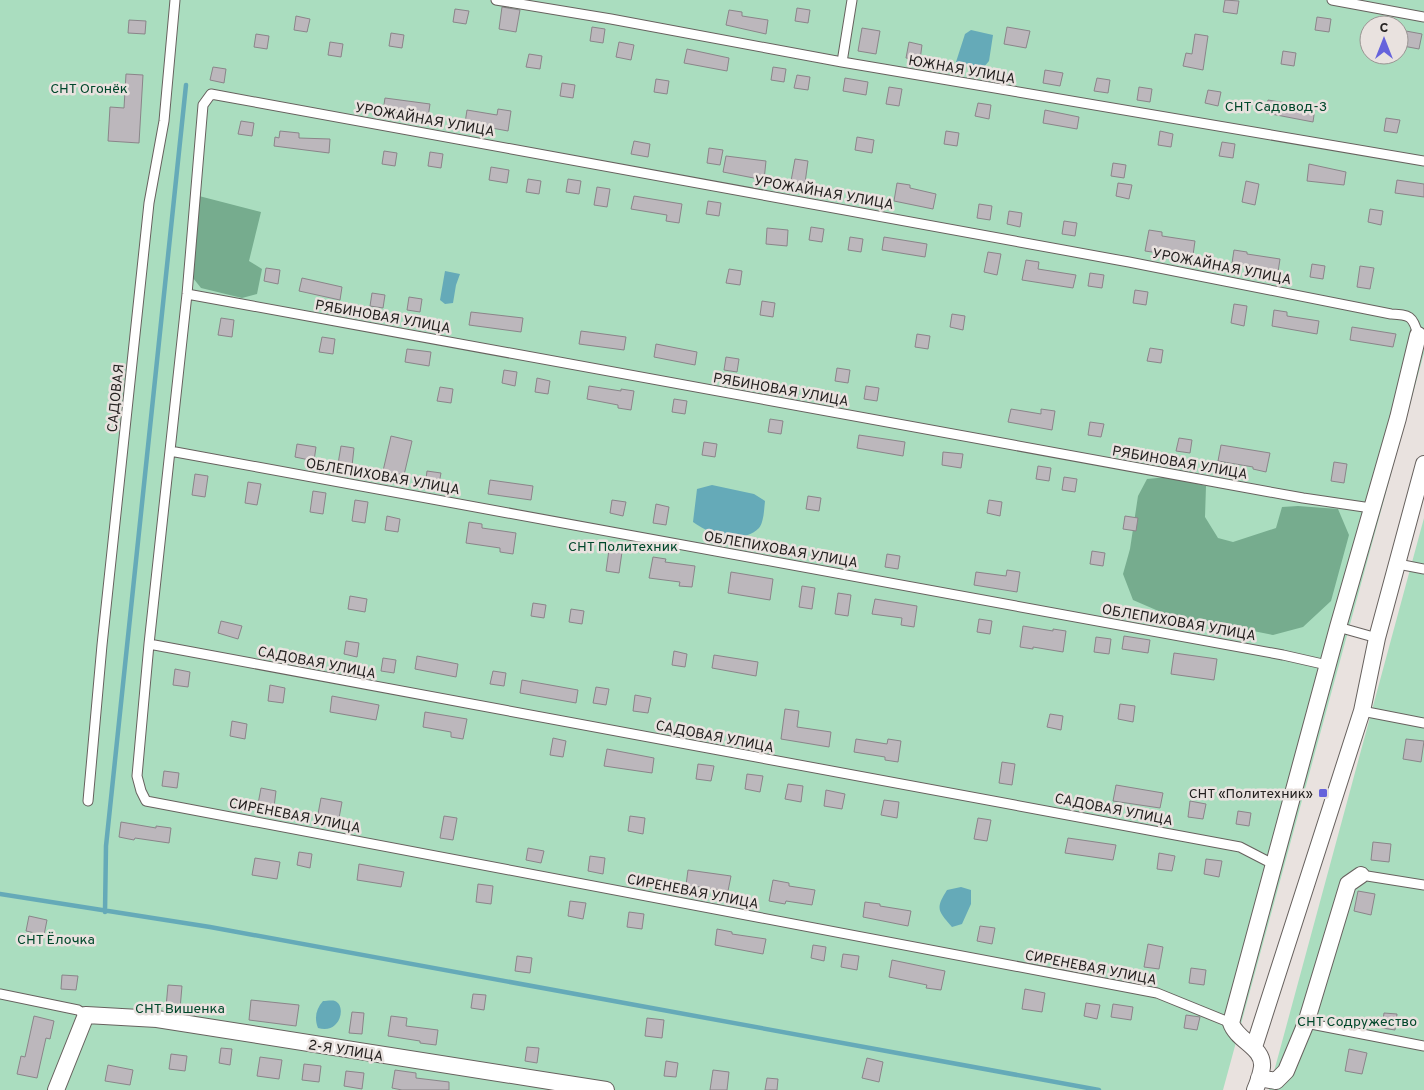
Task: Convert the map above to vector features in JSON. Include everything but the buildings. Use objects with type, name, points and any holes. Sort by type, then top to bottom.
[{"type":"street","points":[[1361,874],[1348,884],[1306,1023],[1286,1070],[1278,1086],[1257,1084],[1262,1066],[1261,1056],[1254,1047],[1241,1039],[1231,1023],[1327,665],[1398,418],[1418,335]]},
{"type":"street","points":[[1254,1047],[1362,711],[1377,638],[1424,466]]},
{"type":"street","points":[[56,1090],[86,1015]]},
{"type":"street","name":"2-Я УЛИЦА","points":[[86,1015],[157,1019],[606,1090]]},
{"type":"lane","name":"САДОВАЯ","points":[[88,800],[103,636],[149,203],[164,121],[175,0]]},
{"type":"lane","name":"ЮЖНАЯ УЛИЦА","points":[[496,0],[842,62],[1424,161]]},
{"type":"lane","points":[[842,62],[852,0]]},
{"type":"lane","points":[[1332,0],[1424,16]]},
{"type":"lane","name":"УРОЖАЙНАЯ УЛИЦА","points":[[187,294],[202,104],[211,94],[1120,260],[1391,314],[1407,315],[1415,322],[1418,335]]},
{"type":"lane","points":[[150,644],[187,294]]},
{"type":"lane","name":"РЯБИНОВАЯ УЛИЦА","points":[[187,294],[1274,493],[1371,508]]},
{"type":"lane","name":"ОБЛЕПИХОВАЯ УЛИЦА","points":[[170,451],[1263,651],[1327,665]]},
{"type":"lane","points":[[1398,564],[1424,568]]},
{"type":"lane","points":[[1338,627],[1377,638]]},
{"type":"lane","name":"СИРЕНЕВАЯ УЛИЦА","points":[[150,644],[137,776],[141,791],[146,800],[1157,993],[1231,1023]]},
{"type":"lane","name":"САДОВАЯ УЛИЦА","points":[[150,644],[1240,847],[1273,864]]},
{"type":"lane","points":[[1362,711],[1424,723]]},
{"type":"lane","points":[[1361,874],[1424,885]]},
{"type":"lane","points":[[0,994],[78,1010],[86,1015]]},
{"type":"lane","points":[[1306,1023],[1424,1046]]},
{"type":"green space","name":"СНТ Политехник","points":[[0,0],[1424,0],[1424,353],[1223,1090],[0,1090]]},
{"type":"green space","points":[[199,196],[261,212],[249,261],[262,269],[257,294],[242,298],[201,288],[193,278]]},
{"type":"green space","points":[[1168,477],[1206,486],[1205,517],[1218,538],[1233,542],[1276,528],[1282,507],[1298,506],[1338,509],[1349,535],[1331,601],[1303,627],[1273,635],[1223,625],[1177,619],[1133,600],[1123,574],[1130,549],[1138,496],[1147,479]]},
{"type":"green space","name":"СНТ Содружество","points":[[1424,518],[1424,1090],[1269,1090]]},
{"type":"water","points":[[971,30],[993,35],[989,61],[984,67],[956,62],[965,34]]},
{"type":"water","points":[[445,271],[460,274],[453,303],[445,304],[440,300]]},
{"type":"water","points":[[712,485],[754,494],[765,501],[763,519],[759,528],[752,533],[734,537],[716,534],[693,522],[697,489]]},
{"type":"water","points":[[961,887],[971,890],[971,904],[962,924],[952,927],[941,913],[940,906],[947,890]]},
{"type":"water","points":[[323,1001],[335,1001],[341,1008],[341,1014],[336,1024],[326,1029],[318,1028],[316,1021],[317,1010]]},
{"type":"waterway","points":[[105,912],[106,846],[186,85]]},
{"type":"waterway","points":[[0,894],[210,927],[1099,1090]]},
{"type":"place","name":"СНТ «Политехник»","points":[[1323,793]]},
{"type":"park label","name":"СНТ Огонёк","points":[[89,88]]},
{"type":"park label","name":"СНТ Садовод-3","points":[[1276,106]]},
{"type":"park label","name":"СНТ Ёлочка","points":[[56,939]]},
{"type":"park label","name":"СНТ Вишенка","points":[[180,1008]]}]
